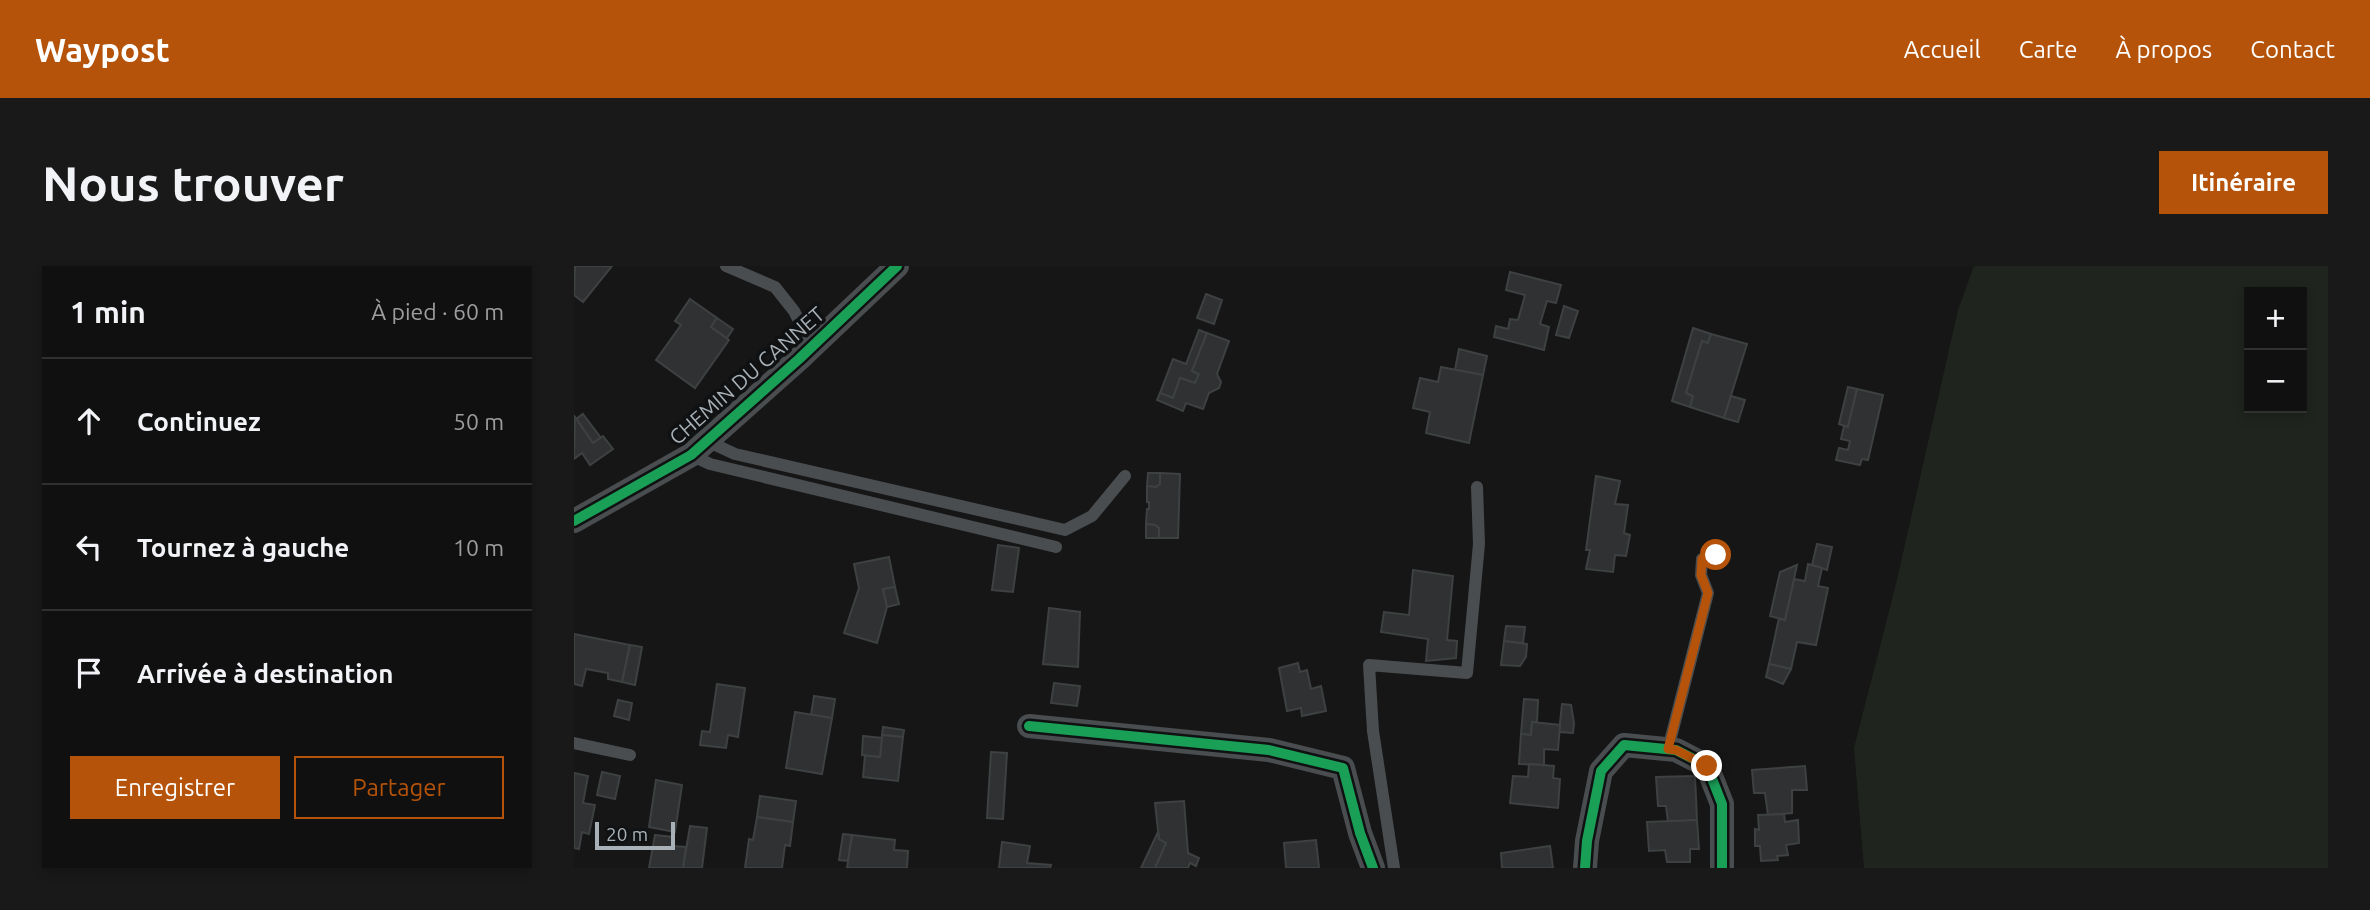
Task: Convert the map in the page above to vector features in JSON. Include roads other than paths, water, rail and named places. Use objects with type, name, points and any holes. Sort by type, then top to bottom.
[{"type":"street","name":"CHEMIN DU CANNET","points":[[574,521],[699,448],[897,266]]},
{"type":"street","points":[[1029,726],[1269,750],[1343,768],[1360,834],[1373,868]]},
{"type":"street","points":[[1585,868],[1587,841],[1601,771],[1624,745],[1676,750],[1707,766],[1722,804],[1722,868]]},
{"type":"lane","points":[[726,266],[775,288],[794,311],[812,346]]},
{"type":"lane","points":[[699,448],[1065,530],[1092,516],[1125,476]]},
{"type":"lane","points":[[699,448],[710,464],[1056,547]]},
{"type":"lane","points":[[1394,868],[1373,731],[1369,665],[1467,673],[1479,544],[1477,487]]},
{"type":"lane","points":[[1668,749],[1708,593],[1701,575],[1702,559],[1716,555]]},
{"type":"lane","points":[[574,743],[630,755]]}]
